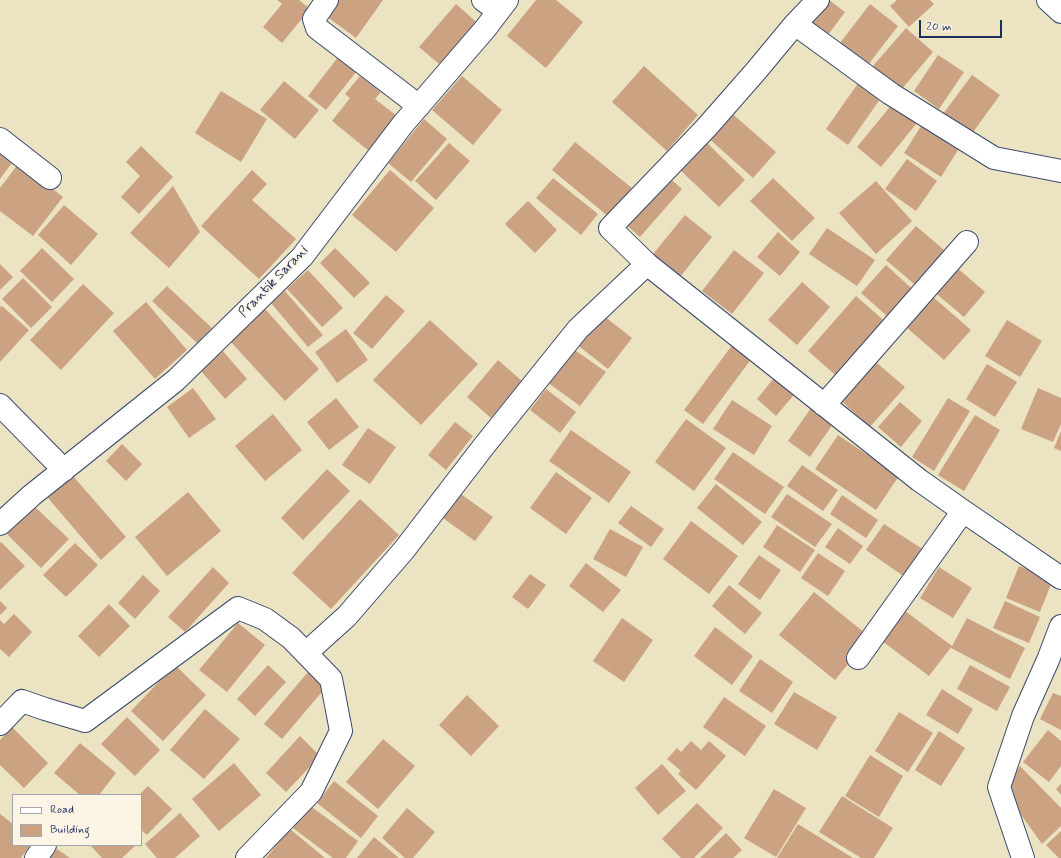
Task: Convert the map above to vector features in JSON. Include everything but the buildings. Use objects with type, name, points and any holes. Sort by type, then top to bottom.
[{"type":"street","points":[[327,0],[314,19],[317,28],[419,106]]},
{"type":"street","points":[[818,0],[795,24],[706,128],[610,228],[647,264],[919,480],[1061,578]]},
{"type":"street","points":[[1048,0],[1061,12]]},
{"type":"street","name":"Prantik Sarani","points":[[0,524],[64,470],[176,380],[302,257],[496,4]]},
{"type":"street","points":[[795,24],[891,94],[994,158],[1061,171]]},
{"type":"street","points":[[0,139],[50,178]]},
{"type":"street","points":[[824,405],[967,242]]},
{"type":"street","points":[[306,653],[347,616],[404,550],[484,446],[578,329],[647,264]]},
{"type":"street","points":[[0,405],[64,470]]},
{"type":"street","points":[[858,658],[962,511]]},
{"type":"street","points":[[0,724],[22,701],[85,721],[238,608],[265,619],[291,638],[331,678],[341,731],[311,792],[247,858]]},
{"type":"street","points":[[1023,858],[1000,787],[1023,716],[1055,662],[1061,626]]},
{"type":"street","points":[[36,858],[44,846]]}]
